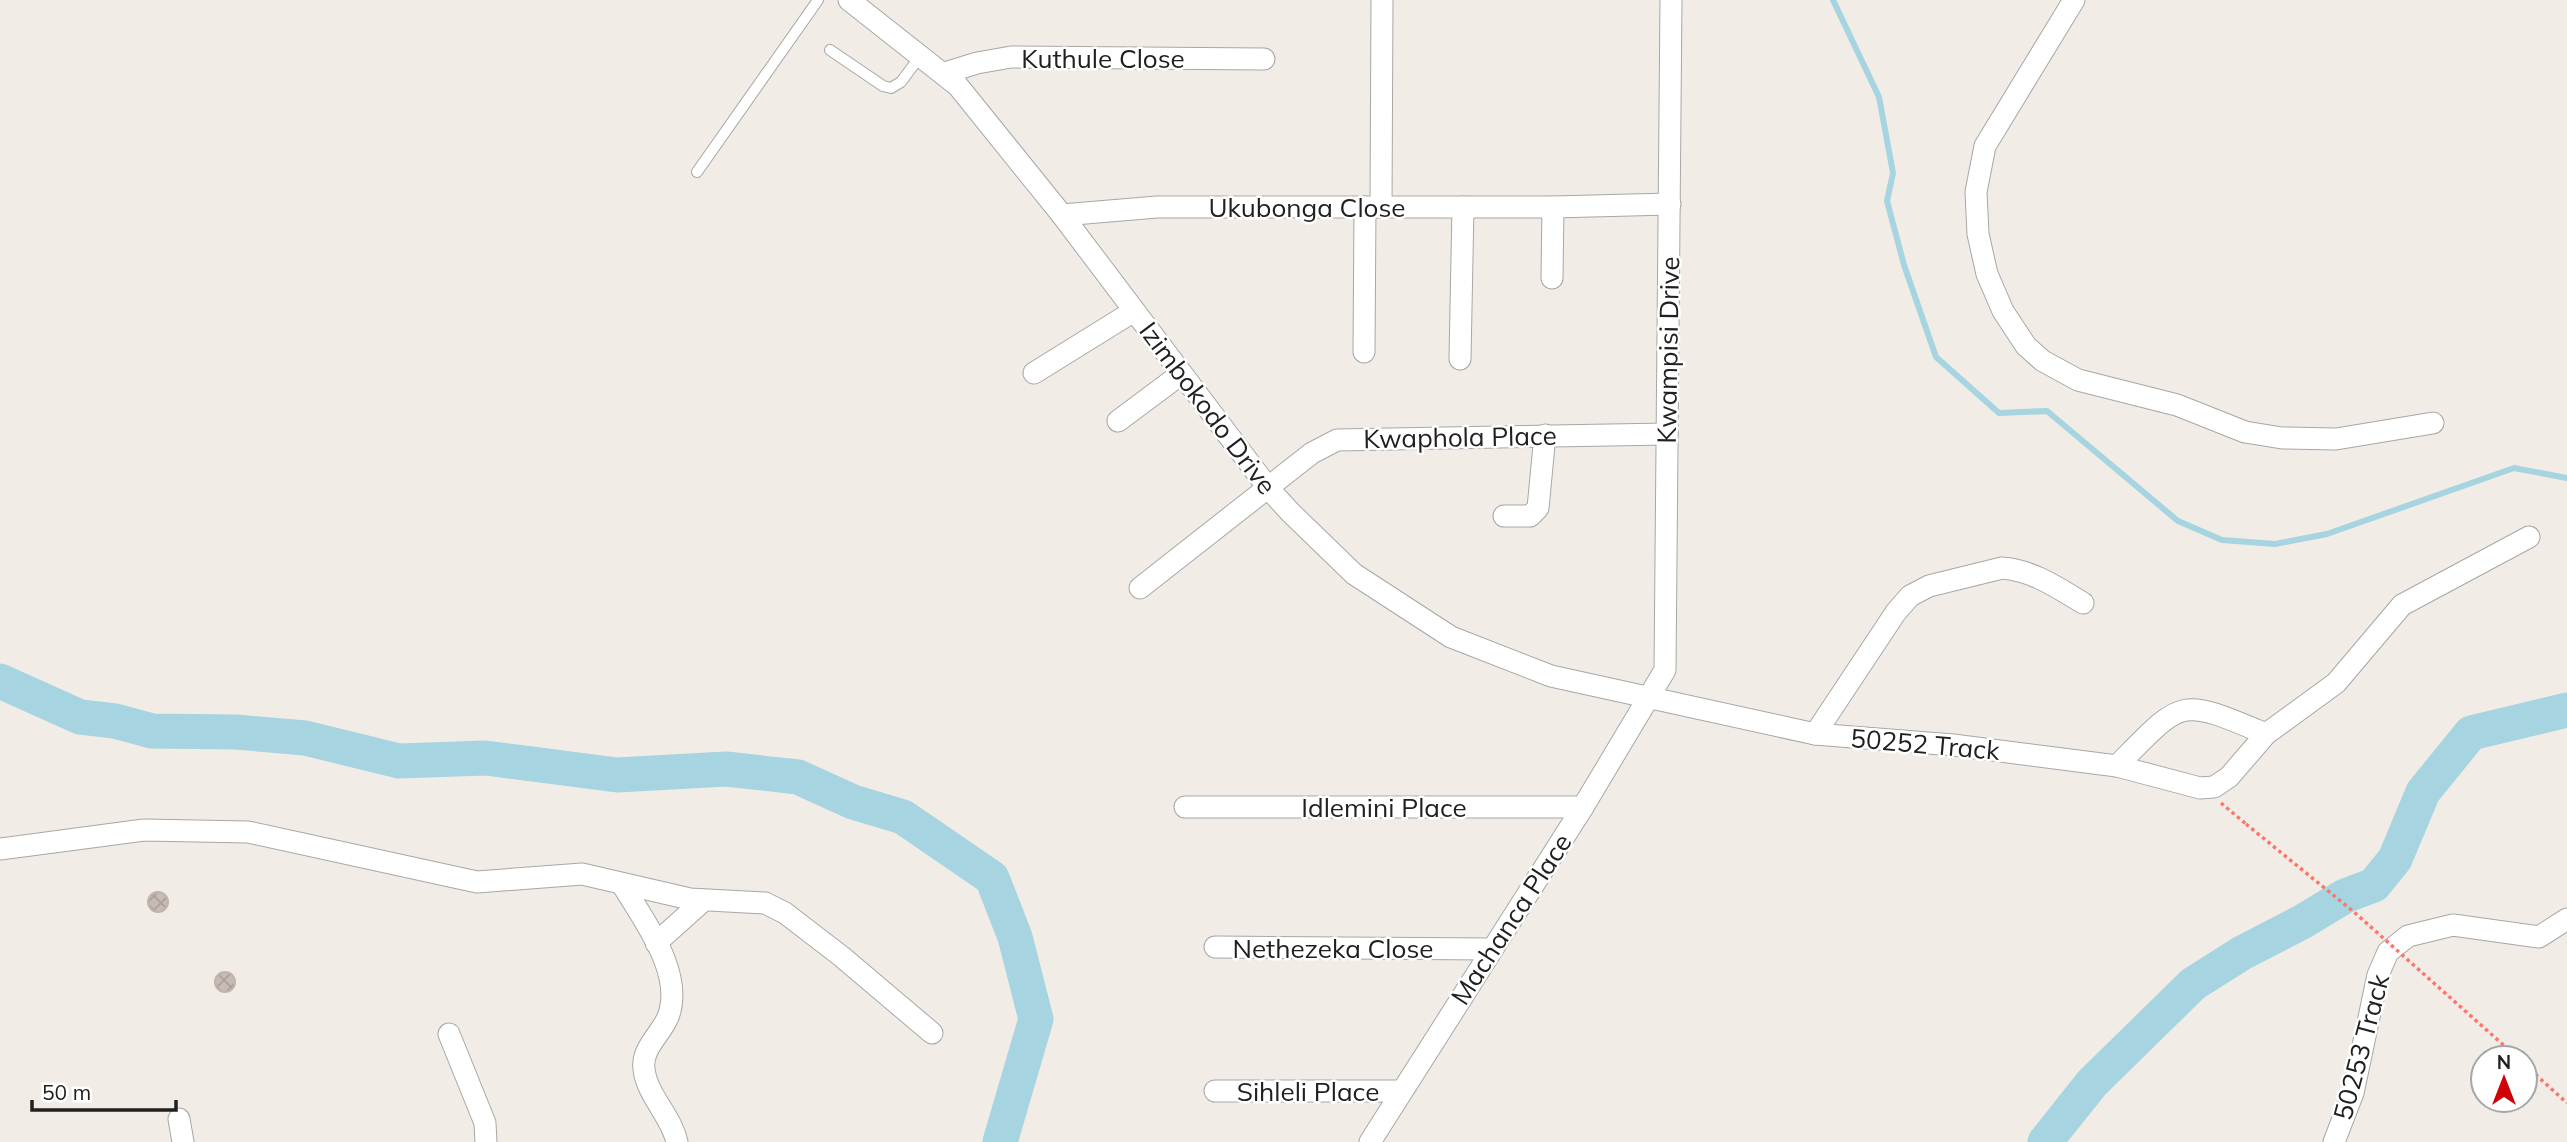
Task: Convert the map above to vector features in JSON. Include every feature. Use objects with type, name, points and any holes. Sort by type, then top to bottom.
[{"type":"street","points":[[1364,352],[1382,0]]},
{"type":"street","name":"Kwampisi Drive","points":[[1651,696],[1661,680],[1667,658],[1671,0]]},
{"type":"street","points":[[2074,0],[1985,146],[1976,192],[1982,257],[1995,295],[2026,346],[2043,361],[2078,380],[2177,405],[2220,424],[2270,436],[2336,439],[2433,423]]},
{"type":"street","name":"Izimbokodo Drive","points":[[853,1],[945,73],[983,115],[1269,489],[1354,574],[1451,638],[1551,676],[1651,696]]},
{"type":"street","name":"Kuthule Close","points":[[945,73],[977,63],[1011,58],[1264,59]]},
{"type":"street","name":"Ukubonga Close","points":[[1062,215],[1157,208],[1553,208],[1670,204]]},
{"type":"street","points":[[1460,359],[1463,208]]},
{"type":"street","points":[[1552,278],[1553,208]]},
{"type":"street","points":[[1034,373],[1134,312]]},
{"type":"street","points":[[1118,421],[1181,374]]},
{"type":"street","name":"Kwaphola Place","points":[[1140,588],[1312,453],[1337,440],[1667,434]]},
{"type":"street","points":[[1504,516],[1530,516],[1538,508],[1545,435]]},
{"type":"street","points":[[2117,766],[2165,719],[2186,709],[2216,712],[2266,734],[2336,683],[2379,628],[2402,605],[2529,537]]},
{"type":"street","points":[[1815,734],[1896,612],[1918,590],[2002,568],[2017,569],[2083,603]]},
{"type":"street","name":"50252 Track","points":[[1651,696],[1815,734],[1942,744],[2117,766],[2200,788],[2214,787],[2229,777],[2266,734]]},
{"type":"street","name":"Machanca Place","points":[[1370,1142],[1651,696]]},
{"type":"street","name":"Idlemini Place","points":[[1185,807],[1583,807]]},
{"type":"street","points":[[0,849],[144,830],[248,832],[477,881],[582,874],[703,901],[743,900],[765,904],[785,913],[932,1033]]},
{"type":"street","points":[[622,884],[656,943],[669,976],[671,1005],[667,1018],[648,1050],[644,1068],[653,1093],[672,1124],[677,1142]]},
{"type":"street","points":[[656,943],[703,901]]},
{"type":"street","name":"50253 Track","points":[[2334,1142],[2353,1093],[2378,975],[2388,952],[2407,936],[2432,928],[2453,925],[2478,927],[2539,937],[2567,919]]},
{"type":"street","name":"Nethezeka Close","points":[[1215,947],[1492,949]]},
{"type":"street","points":[[449,1034],[485,1123],[486,1142]]},
{"type":"street","name":"Sihleli Place","points":[[1215,1091],[1402,1091]]},
{"type":"street","points":[[179,1119],[183,1142]]},
{"type":"lane","points":[[697,172],[818,0]]},
{"type":"lane","points":[[830,50],[883,86],[891,88],[901,82],[920,55]]},
{"type":"path","points":[[2246,824],[2354,912],[2502,1044]]},
{"type":"path","points":[[2539,1077],[2567,1103]]},
{"type":"building","points":[[158,892],[165,895],[168,902],[165,909],[158,912],[151,909],[148,902],[151,895]]},
{"type":"building","points":[[225,972],[232,975],[235,982],[232,989],[225,992],[218,989],[215,982],[218,975]]},
{"type":"waterway","points":[[1833,0],[1879,97],[1893,173],[1887,201],[1904,265],[1936,357],[1999,413],[2047,411],[2178,521],[2222,540],[2275,544],[2327,534],[2514,468],[2567,478]]},
{"type":"waterway","points":[[0,681],[80,717],[115,721],[152,731],[236,732],[305,738],[399,761],[485,758],[617,775],[726,769],[798,777],[853,802],[903,817],[992,878],[1015,937],[1036,1019],[1000,1142]]},
{"type":"waterway","points":[[2045,1142],[2092,1083],[2193,984],[2242,953],[2345,896],[2374,885],[2395,859],[2423,792],[2471,733],[2567,710]]}]
